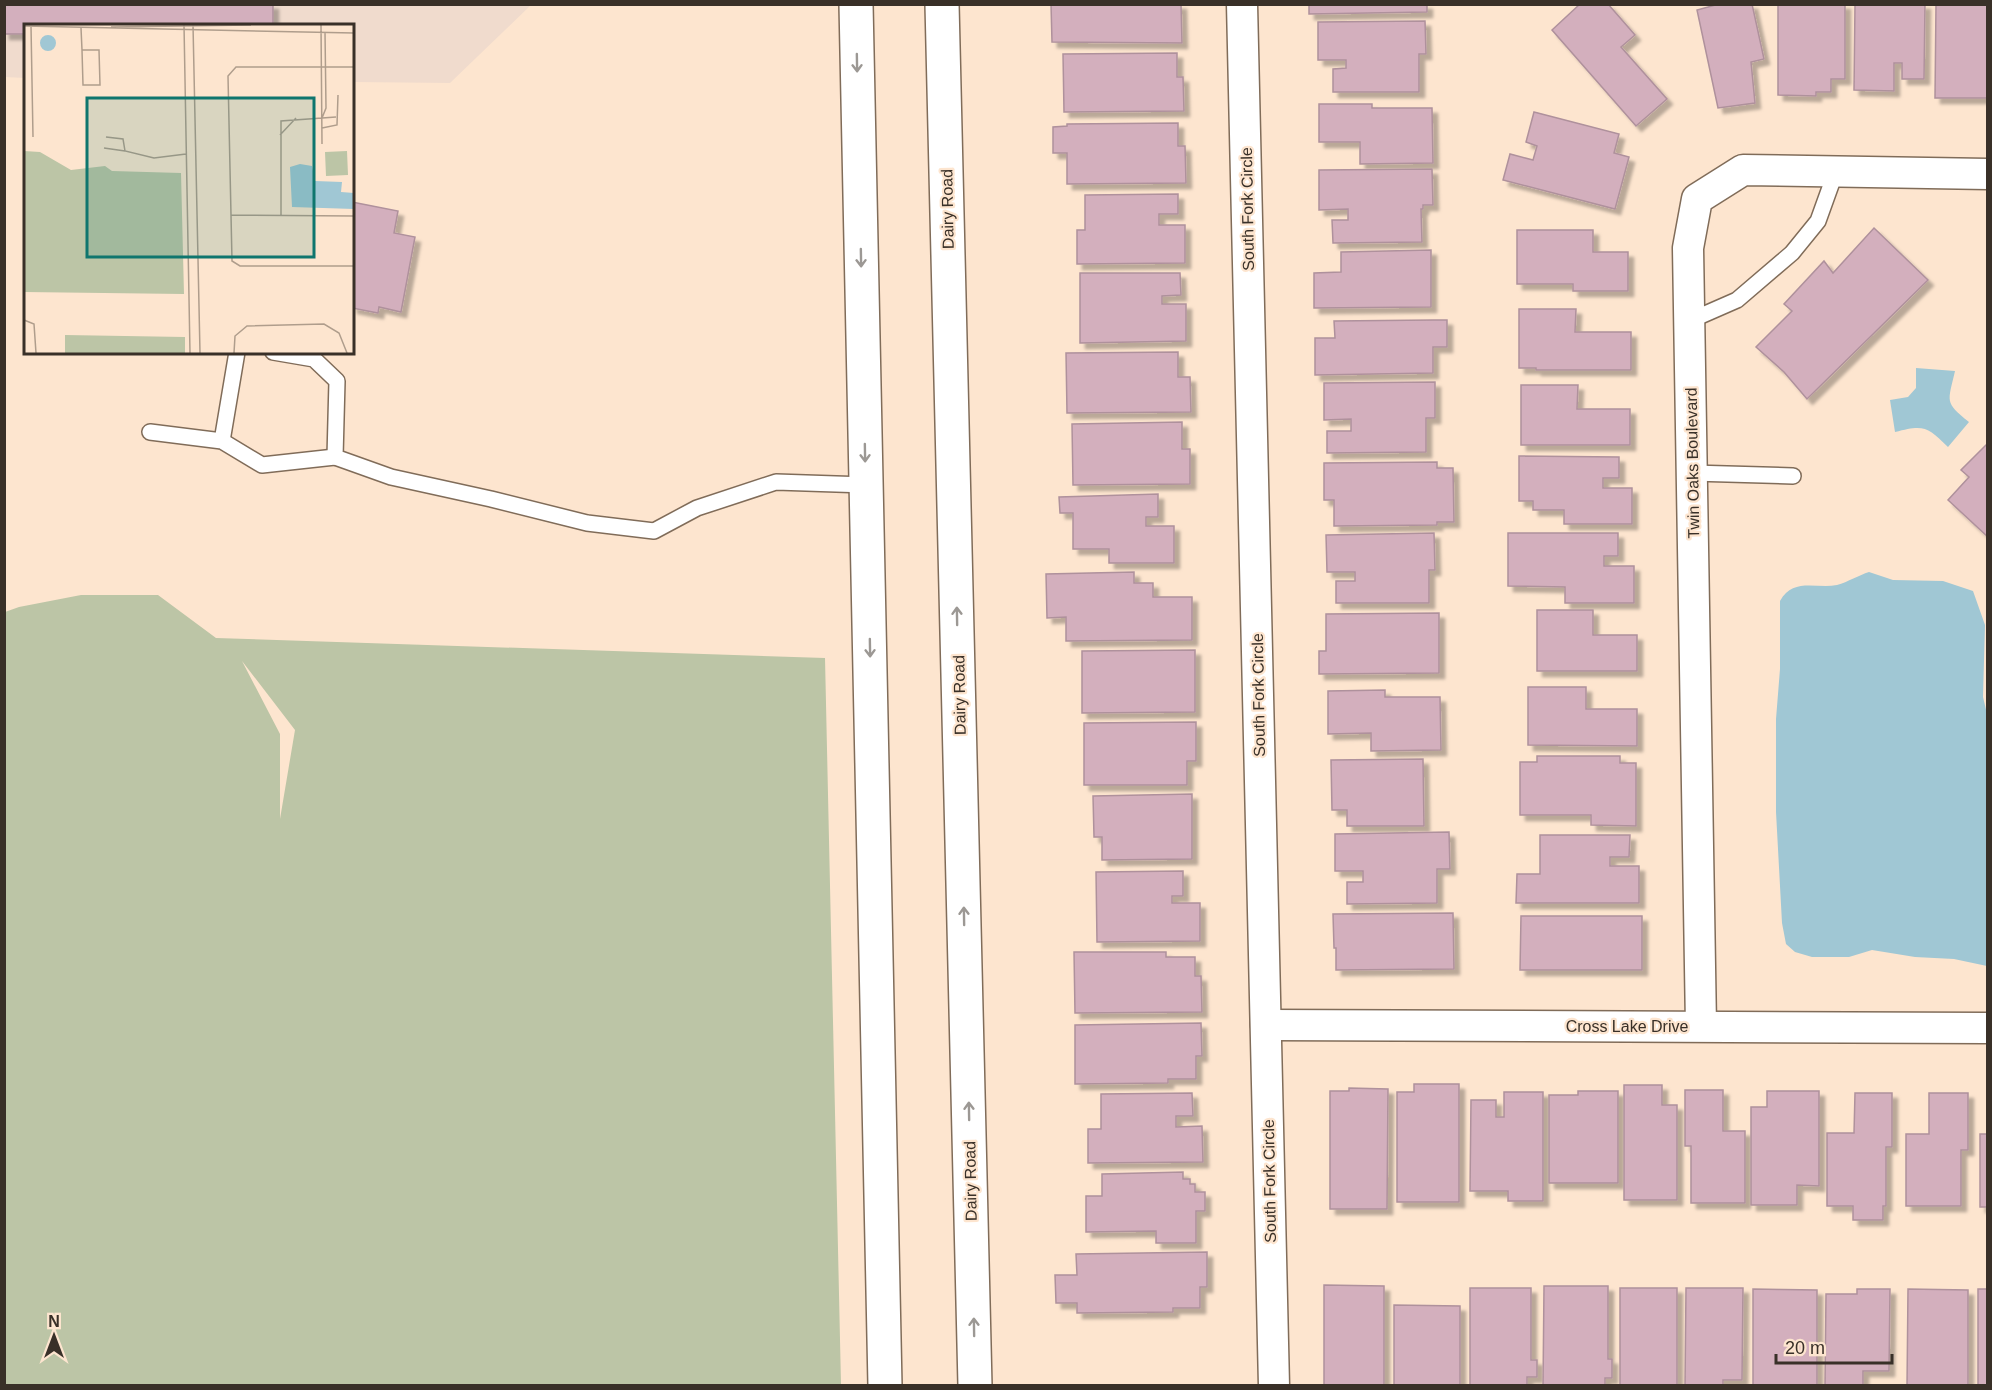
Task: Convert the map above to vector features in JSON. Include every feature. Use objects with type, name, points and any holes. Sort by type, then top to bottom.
[{"type":"street","points":[[856,4],[885,1386]]},
{"type":"street","name":"Dairy Road","points":[[942,4],[975,1386]]},
{"type":"street","name":"South Fork Circle","points":[[1242,4],[1274,1386]]},
{"type":"street","name":"Twin Oaks Boulevard","points":[[1701,1026],[1688,248],[1697,199],[1743,170],[1988,174]]},
{"type":"street","name":"Cross Lake Drive","points":[[1266,1025],[1988,1028]]},
{"type":"lane","points":[[1689,321],[1737,300],[1792,253],[1818,221],[1836,171]]},
{"type":"lane","points":[[222,441],[237,354]]},
{"type":"lane","points":[[285,354],[314,359],[337,381],[335,457]]},
{"type":"lane","points":[[150,432],[222,441],[262,465],[335,457],[392,477],[577,521],[654,531],[697,508],[776,482],[866,485]]},
{"type":"lane","points":[[1692,473],[1793,476]]},
{"type":"shaded area","points":[[5,5],[531,5],[450,83],[354,82],[354,24],[24,24],[24,78],[5,77]]},
{"type":"green space","points":[[81,595],[158,595],[216,638],[825,658],[841,1385],[5,1385],[5,612],[19,607]],"holes":[[[242,661],[295,730],[280,819],[280,734]]]},
{"type":"water","points":[[1916,368],[1955,371],[1950,401],[1955,410],[1969,422],[1948,447],[1925,429],[1913,428],[1895,432],[1890,400],[1908,397],[1916,388]]},
{"type":"water","points":[[1869,572],[1893,580],[1943,581],[1973,591],[1985,625],[1983,697],[1988,718],[1987,966],[1954,959],[1915,957],[1872,950],[1849,957],[1812,957],[1795,952],[1786,944],[1782,923],[1776,812],[1780,601],[1791,589],[1798,586],[1837,585]]},
{"type":"building","points":[[4,4],[273,4],[273,24],[24,24],[24,34],[4,34]]},
{"type":"building","points":[[1051,4],[1181,4],[1182,43],[1052,42]]},
{"type":"building","points":[[1309,4],[1427,4],[1427,12],[1309,14]]},
{"type":"building","points":[[1580,4],[1608,4],[1635,35],[1621,47],[1667,99],[1636,126],[1552,30]]},
{"type":"building","points":[[1719,4],[1752,4],[1764,59],[1751,62],[1755,103],[1718,108],[1697,10]]},
{"type":"building","points":[[1778,4],[1845,4],[1845,79],[1831,79],[1831,92],[1816,92],[1816,96],[1778,95]]},
{"type":"building","points":[[1855,4],[1925,4],[1924,79],[1902,79],[1902,63],[1894,63],[1894,91],[1854,90]]},
{"type":"building","points":[[1936,4],[1988,4],[1988,98],[1935,98]]},
{"type":"building","points":[[1425,21],[1426,54],[1419,54],[1419,92],[1333,92],[1333,69],[1346,68],[1346,60],[1318,60],[1318,22]]},
{"type":"building","points":[[1177,53],[1177,77],[1183,77],[1184,111],[1064,112],[1063,54]]},
{"type":"building","points":[[1319,104],[1372,104],[1372,108],[1432,108],[1433,163],[1360,164],[1360,142],[1319,142]]},
{"type":"building","points":[[1534,112],[1619,134],[1614,153],[1629,157],[1615,209],[1503,180],[1510,154],[1533,160],[1537,146],[1526,142]]},
{"type":"building","points":[[1178,123],[1178,146],[1185,146],[1186,183],[1067,184],[1067,153],[1053,153],[1053,127],[1067,126],[1067,124]]},
{"type":"building","points":[[1432,169],[1433,205],[1423,205],[1421,209],[1422,242],[1333,243],[1332,220],[1348,220],[1348,209],[1319,210],[1319,170]]},
{"type":"building","points":[[1178,194],[1178,214],[1159,214],[1159,225],[1185,225],[1185,263],[1077,264],[1077,230],[1085,230],[1085,195]]},
{"type":"building","points":[[354,202],[398,211],[394,233],[415,237],[401,312],[379,307],[378,313],[354,308]]},
{"type":"building","points":[[1874,228],[1928,280],[1807,399],[1784,372],[1756,347],[1792,311],[1784,304],[1824,261],[1833,273]]},
{"type":"building","points":[[1517,230],[1593,230],[1593,252],[1628,252],[1628,291],[1573,291],[1573,284],[1517,284]]},
{"type":"building","points":[[1431,250],[1431,307],[1314,308],[1314,273],[1341,272],[1341,252]]},
{"type":"building","points":[[1080,273],[1180,273],[1181,295],[1162,296],[1162,304],[1186,304],[1186,341],[1080,343]]},
{"type":"building","points":[[1519,309],[1576,309],[1575,332],[1631,332],[1631,370],[1519,368]]},
{"type":"building","points":[[1447,320],[1447,347],[1433,347],[1433,373],[1315,375],[1315,338],[1335,338],[1334,321]]},
{"type":"building","points":[[1178,352],[1178,377],[1190,377],[1191,412],[1067,413],[1066,353]]},
{"type":"building","points":[[1435,382],[1435,418],[1426,418],[1426,452],[1327,453],[1327,431],[1351,431],[1351,419],[1324,420],[1324,383]]},
{"type":"building","points":[[1521,385],[1578,385],[1577,409],[1630,409],[1630,445],[1521,445]]},
{"type":"building","points":[[1182,422],[1182,449],[1190,449],[1190,484],[1073,485],[1072,424]]},
{"type":"building","points":[[1988,443],[1988,537],[1948,500],[1969,477],[1961,470]]},
{"type":"building","points":[[1519,456],[1619,457],[1619,478],[1603,478],[1603,488],[1632,488],[1632,524],[1564,524],[1564,510],[1533,510],[1533,501],[1519,501]]},
{"type":"building","points":[[1437,462],[1437,468],[1453,468],[1454,522],[1437,522],[1437,525],[1334,526],[1334,500],[1324,500],[1324,463]]},
{"type":"building","points":[[1158,494],[1158,517],[1146,517],[1146,526],[1174,526],[1174,563],[1109,563],[1109,549],[1073,549],[1073,513],[1060,513],[1059,497]]},
{"type":"building","points":[[1434,533],[1435,570],[1429,570],[1429,603],[1336,603],[1336,581],[1355,581],[1355,572],[1327,572],[1326,535]]},
{"type":"building","points":[[1508,533],[1618,533],[1618,556],[1604,556],[1604,566],[1634,566],[1634,603],[1565,603],[1565,587],[1508,586]]},
{"type":"building","points":[[1134,572],[1134,583],[1153,583],[1153,597],[1192,597],[1192,640],[1066,641],[1066,617],[1047,618],[1046,574]]},
{"type":"building","points":[[1537,610],[1593,610],[1593,635],[1637,635],[1637,671],[1537,671]]},
{"type":"building","points":[[1439,613],[1439,673],[1319,674],[1319,651],[1326,651],[1326,614]]},
{"type":"building","points":[[1195,650],[1195,712],[1082,713],[1082,651]]},
{"type":"building","points":[[1528,687],[1586,687],[1586,709],[1637,709],[1637,746],[1528,745]]},
{"type":"building","points":[[1385,690],[1385,697],[1440,697],[1441,750],[1371,751],[1371,733],[1328,734],[1328,691]]},
{"type":"building","points":[[1196,722],[1196,761],[1187,761],[1187,785],[1084,785],[1084,723]]},
{"type":"building","points":[[1537,756],[1620,756],[1620,763],[1636,763],[1636,826],[1591,825],[1591,815],[1520,815],[1520,762],[1537,762]]},
{"type":"building","points":[[1423,759],[1424,826],[1347,826],[1347,810],[1332,810],[1331,760]]},
{"type":"building","points":[[1192,794],[1192,859],[1102,860],[1102,837],[1094,837],[1093,796]]},
{"type":"building","points":[[1449,832],[1450,869],[1437,869],[1437,903],[1347,904],[1347,882],[1363,882],[1363,871],[1335,871],[1335,834]]},
{"type":"building","points":[[1540,835],[1630,835],[1629,857],[1610,857],[1610,866],[1639,866],[1639,903],[1516,903],[1517,874],[1540,874]]},
{"type":"building","points":[[1183,871],[1183,896],[1172,896],[1172,903],[1200,903],[1200,941],[1097,942],[1096,872]]},
{"type":"building","points":[[1453,913],[1454,969],[1336,970],[1333,914]]},
{"type":"building","points":[[1521,916],[1642,916],[1642,970],[1520,970]]},
{"type":"building","points":[[1074,952],[1166,952],[1166,957],[1195,957],[1195,976],[1201,976],[1202,1012],[1075,1013]]},
{"type":"building","points":[[1201,1023],[1202,1056],[1196,1056],[1196,1079],[1168,1079],[1168,1083],[1075,1084],[1075,1025]]},
{"type":"building","points":[[1414,1084],[1459,1084],[1459,1202],[1397,1202],[1397,1092],[1414,1092]]},
{"type":"building","points":[[1624,1085],[1662,1085],[1662,1105],[1677,1105],[1677,1200],[1624,1200]]},
{"type":"building","points":[[1349,1088],[1388,1089],[1387,1209],[1330,1209],[1330,1091],[1349,1091]]},
{"type":"building","points":[[1685,1090],[1723,1090],[1723,1131],[1745,1131],[1745,1203],[1691,1203],[1691,1146],[1685,1146]]},
{"type":"building","points":[[1578,1091],[1618,1091],[1618,1183],[1549,1183],[1549,1095],[1578,1095]]},
{"type":"building","points":[[1767,1091],[1819,1091],[1819,1186],[1797,1185],[1797,1205],[1751,1205],[1751,1107],[1767,1107]]},
{"type":"building","points":[[1504,1092],[1543,1092],[1543,1201],[1508,1201],[1508,1191],[1470,1191],[1471,1100],[1496,1100],[1496,1117],[1504,1117]]},
{"type":"building","points":[[1192,1093],[1193,1116],[1176,1116],[1176,1127],[1202,1126],[1203,1162],[1088,1163],[1088,1129],[1101,1129],[1101,1094]]},
{"type":"building","points":[[1855,1093],[1892,1093],[1892,1147],[1886,1147],[1886,1206],[1883,1206],[1883,1220],[1853,1220],[1853,1206],[1827,1206],[1827,1133],[1854,1133]]},
{"type":"building","points":[[1929,1093],[1968,1093],[1968,1150],[1961,1150],[1961,1206],[1906,1206],[1906,1134],[1929,1134]]},
{"type":"building","points":[[1980,1134],[1988,1134],[1988,1207],[1980,1207]]},
{"type":"building","points":[[1183,1172],[1183,1179],[1190,1179],[1190,1184],[1195,1184],[1195,1192],[1205,1192],[1205,1211],[1196,1211],[1196,1243],[1156,1243],[1156,1231],[1086,1232],[1086,1196],[1102,1196],[1102,1174]]},
{"type":"building","points":[[1207,1252],[1207,1287],[1200,1287],[1200,1308],[1173,1308],[1173,1312],[1077,1313],[1077,1303],[1056,1303],[1055,1275],[1077,1275],[1076,1254]]},
{"type":"building","points":[[1324,1285],[1384,1286],[1384,1386],[1324,1386]]},
{"type":"building","points":[[1544,1286],[1608,1286],[1608,1359],[1612,1359],[1612,1378],[1605,1378],[1605,1386],[1543,1386]]},
{"type":"building","points":[[1470,1288],[1531,1288],[1531,1360],[1537,1360],[1537,1377],[1527,1377],[1527,1386],[1470,1386]]},
{"type":"building","points":[[1620,1288],[1677,1288],[1677,1386],[1620,1386]]},
{"type":"building","points":[[1686,1288],[1743,1288],[1742,1380],[1723,1380],[1723,1386],[1685,1386]]},
{"type":"building","points":[[1753,1289],[1817,1290],[1817,1386],[1753,1386]]},
{"type":"building","points":[[1857,1289],[1890,1289],[1889,1371],[1863,1371],[1863,1386],[1825,1386],[1826,1294],[1857,1294]]},
{"type":"building","points":[[1908,1289],[1968,1290],[1968,1386],[1907,1386]]},
{"type":"building","points":[[1978,1289],[1988,1289],[1988,1386],[1978,1386]]},
{"type":"building","points":[[1394,1305],[1460,1306],[1460,1386],[1394,1386]]}]
